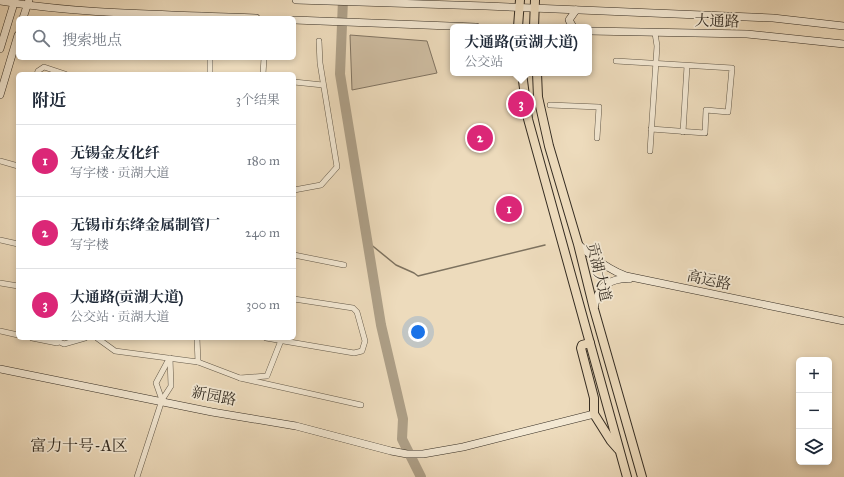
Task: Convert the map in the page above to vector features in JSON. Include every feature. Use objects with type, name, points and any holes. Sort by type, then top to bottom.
[{"type":"main road","points":[[518,24],[519,4]]},
{"type":"main road","points":[[534,24],[535,4]]},
{"type":"main road","name":"贡湖大道","points":[[522,76],[528,119],[627,477]]},
{"type":"main road","name":"贡湖大道","points":[[537,76],[538,97],[549,146],[578,244],[594,308],[642,477]]},
{"type":"main road","points":[[590,343],[582,345],[581,348],[594,398],[594,413],[611,441],[619,450]]},
{"type":"street","points":[[296,0],[326,1]]},
{"type":"street","points":[[0,1],[97,12],[187,16]]},
{"type":"street","name":"大通路","points":[[326,1],[535,4],[576,10],[773,18],[844,26]]},
{"type":"street","points":[[0,49],[14,2]]},
{"type":"street","points":[[24,16],[28,3]]},
{"type":"street","points":[[571,24],[569,20],[576,10]]},
{"type":"street","points":[[296,20],[450,26]]},
{"type":"street","name":"大通路","points":[[592,31],[747,34],[844,44]]},
{"type":"street","points":[[650,151],[657,46],[655,33]]},
{"type":"street","points":[[296,190],[321,185],[337,167],[323,85],[319,41]]},
{"type":"street","points":[[0,95],[16,42]]},
{"type":"street","points":[[210,60],[210,72]]},
{"type":"street","points":[[263,72],[264,60]]},
{"type":"street","points":[[616,61],[732,68],[728,112],[706,110],[705,133],[651,129]]},
{"type":"street","points":[[683,132],[688,66]]},
{"type":"street","points":[[38,72],[44,67],[59,72]]},
{"type":"street","points":[[296,82],[323,85]]},
{"type":"street","points":[[550,105],[599,107],[597,138]]},
{"type":"street","points":[[0,161],[16,165]]},
{"type":"street","points":[[0,240],[16,244]]},
{"type":"street","name":"高运路","points":[[578,244],[602,265],[626,276],[844,322]]},
{"type":"street","points":[[296,255],[344,265]]},
{"type":"street","name":"高运路","points":[[594,308],[596,296],[601,288],[611,282],[625,278],[844,322]]},
{"type":"street","points":[[0,283],[16,286]]},
{"type":"street","points":[[240,378],[267,376],[282,340],[354,353],[362,351],[364,341],[357,312],[353,308],[296,299]]},
{"type":"street","points":[[0,331],[16,335]]},
{"type":"street","points":[[43,340],[64,344],[78,340]]},
{"type":"street","points":[[55,340],[64,344]]},
{"type":"street","points":[[100,340],[116,351],[198,362],[240,378],[361,405]]},
{"type":"street","points":[[197,340],[198,362]]},
{"type":"street","points":[[161,400],[156,383],[170,358]]},
{"type":"street","points":[[137,477],[161,400],[171,386],[170,358]]},
{"type":"street","name":"新园路","points":[[0,368],[296,425],[391,450],[423,453],[459,446],[594,413]]},
{"type":"shaded area","points":[[350,35],[427,41],[437,73],[352,90]]},
{"type":"waterway","points":[[343,0],[340,74],[381,325],[403,419],[402,439],[421,477]]},
{"type":"waterway","points":[[369,243],[396,265],[418,276],[545,245]]},
{"type":"place","name":"大通路(贡湖大道)","points":[[521,104]]},
{"type":"place","name":"无锡市东绛金属制管厂","points":[[480,138]]},
{"type":"place","name":"无锡金友化纤","points":[[509,209]]},
{"type":"district","name":"富力十号-A区","points":[[79,445]]}]
